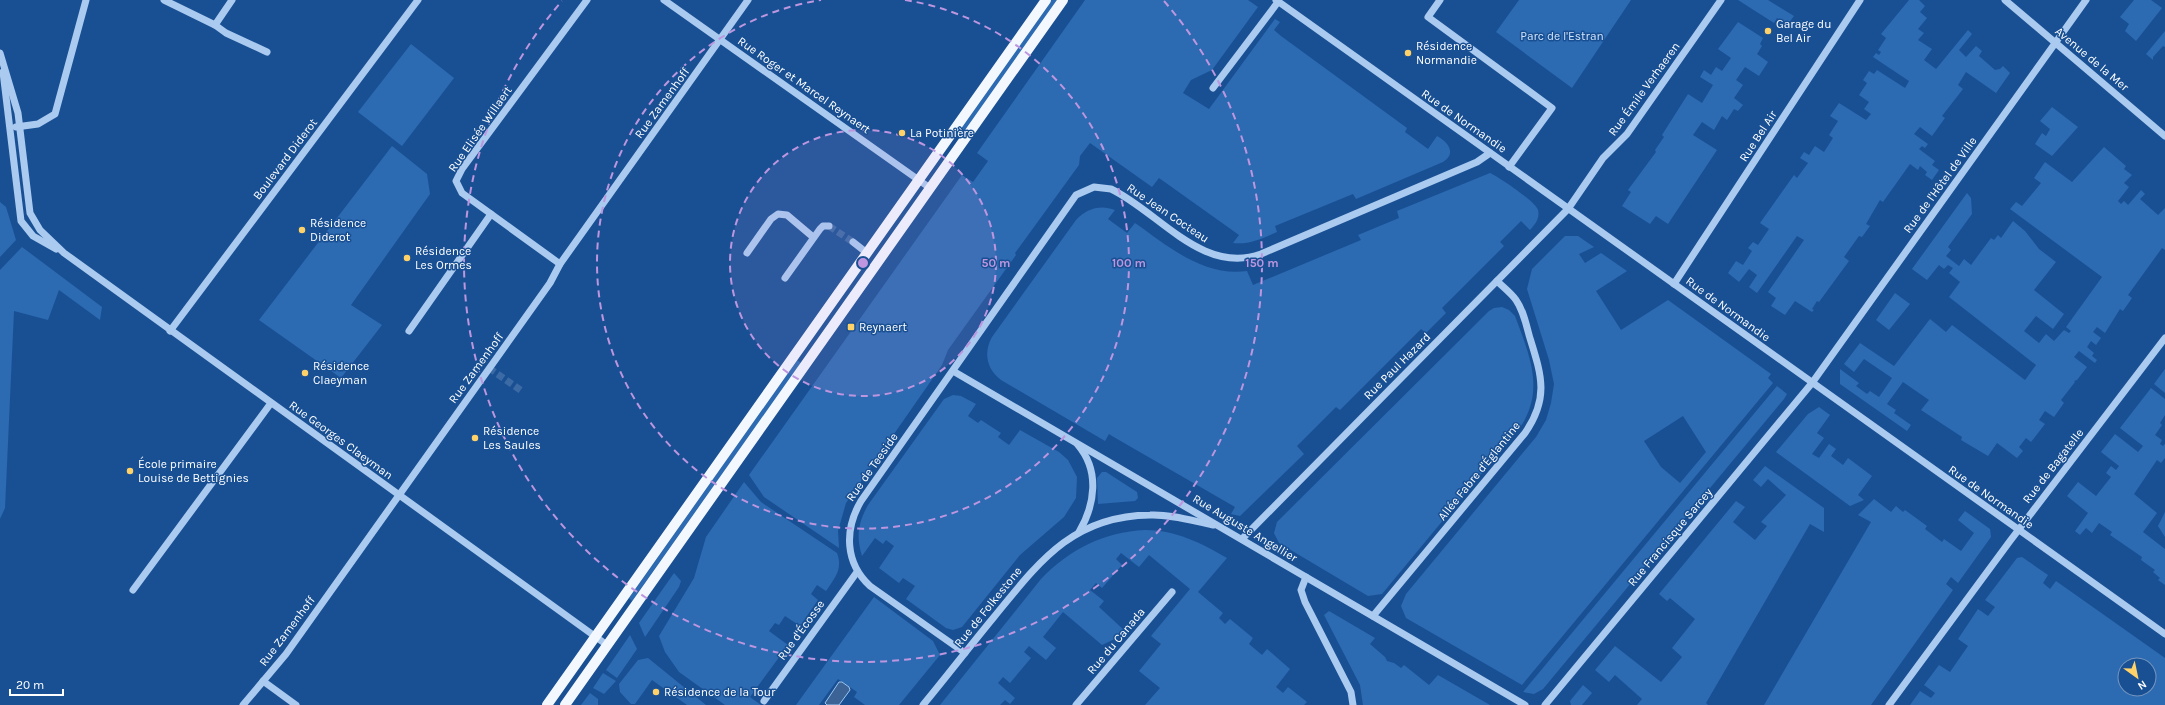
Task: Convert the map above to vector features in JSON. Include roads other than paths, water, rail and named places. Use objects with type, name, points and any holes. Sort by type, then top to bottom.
[{"type":"main road","points":[[547,705],[1046,0]]},
{"type":"main road","points":[[565,705],[1063,0]]},
{"type":"street","points":[[11,128],[38,124],[55,114],[86,0]]},
{"type":"street","points":[[164,0],[215,25],[226,33],[267,52]]},
{"type":"street","points":[[215,25],[232,0]]},
{"type":"street","name":"Boulevard Diderot","points":[[170,331],[418,0]]},
{"type":"street","name":"Rue Elisée Willaert","points":[[560,264],[462,193],[458,188],[457,178],[587,0]]},
{"type":"street","name":"Rue Roger et Marcel Reynaert","points":[[664,0],[930,188]]},
{"type":"street","name":"Rue Zamenhoff","points":[[243,705],[286,654],[550,283],[560,264],[748,0]]},
{"type":"street","points":[[1440,0],[1428,17],[1552,108],[1509,167]]},
{"type":"street","name":"Rue Émile Verhaeren","points":[[1568,209],[1603,158],[1631,128],[1721,0]]},
{"type":"street","name":"Rue Bel Air","points":[[1674,284],[1860,0]]},
{"type":"street","name":"Avenue de la Mer","points":[[2005,0],[2165,136]]},
{"type":"street","name":"Rue de l'Hôtel de Ville","points":[[1812,383],[2086,0]]},
{"type":"street","name":"Rue de Normandie","points":[[1213,88],[1277,1],[2165,634]]},
{"type":"street","points":[[1,56],[16,104],[30,214],[40,230],[64,253]]},
{"type":"street","points":[[1,56],[11,128],[21,221],[33,236],[64,253]]},
{"type":"street","name":"Rue Jean Cocteau","points":[[953,372],[1072,200],[1087,189],[1100,187],[1111,189],[1198,248],[1227,258],[1252,258],[1477,162],[1490,153]]},
{"type":"street","name":"Rue Paul Hazard","points":[[1242,539],[1568,209]]},
{"type":"street","points":[[409,331],[491,214]]},
{"type":"street","points":[[747,253],[771,219],[778,214],[787,215],[813,237]]},
{"type":"street","points":[[785,278],[813,237],[823,226],[829,226]]},
{"type":"street","points":[[853,242],[867,252]]},
{"type":"street","name":"Rue Georges Claeyman","points":[[64,253],[170,331],[607,644]]},
{"type":"street","name":"Allée Fabre d'Églantine","points":[[1373,616],[1525,433],[1538,409],[1542,396],[1542,378],[1522,312],[1517,301],[1497,281]]},
{"type":"street","name":"Rue de Bagatelle","points":[[1889,705],[2018,530],[2165,338]]},
{"type":"street","name":"Rue Auguste Angellier","points":[[953,372],[1073,440],[1525,705]]},
{"type":"street","name":"Rue de Teeside","points":[[953,372],[856,509],[851,525],[849,543],[852,560],[857,572],[870,586],[965,654]]},
{"type":"street","name":"Rue Francisque Sarcey","points":[[1545,705],[1812,383]]},
{"type":"street","points":[[133,590],[271,403]]},
{"type":"street","points":[[1073,440],[1088,461],[1093,484],[1091,505],[1078,532]]},
{"type":"street","name":"Rue de Folkestone","points":[[923,705],[1035,566],[1058,545],[1078,532],[1122,518],[1151,515],[1220,526]]},
{"type":"street","name":"Rue d'Écosse","points":[[764,701],[857,572]]},
{"type":"street","points":[[1306,577],[1301,590],[1305,602],[1351,692],[1353,705]]},
{"type":"street","name":"Rue du Canada","points":[[1076,705],[1172,592]]},
{"type":"street","points":[[263,681],[296,705]]},
{"type":"tunnel","points":[[829,226],[853,242]]},
{"type":"tunnel","points":[[489,368],[522,391]]},
{"type":"place","name":"Garage du Bel Air","points":[[1768,31]]},
{"type":"place","name":"Résidence Normandie","points":[[1408,53]]},
{"type":"place","name":"La Potinière","points":[[902,133]]},
{"type":"place","name":"Résidence Diderot","points":[[302,230]]},
{"type":"place","name":"Résidence Les Ormes","points":[[407,258]]},
{"type":"place","name":"Reynaert","points":[[851,327]]},
{"type":"place","name":"Résidence Claeyman","points":[[305,373]]},
{"type":"place","name":"Résidence Les Saules","points":[[475,438]]},
{"type":"place","name":"École primaire Louise de Bettignies","points":[[130,471]]},
{"type":"place","name":"Résidence de la Tour","points":[[656,692]]},
{"type":"park label","name":"Parc de l'Estran","points":[[1562,36]]}]
